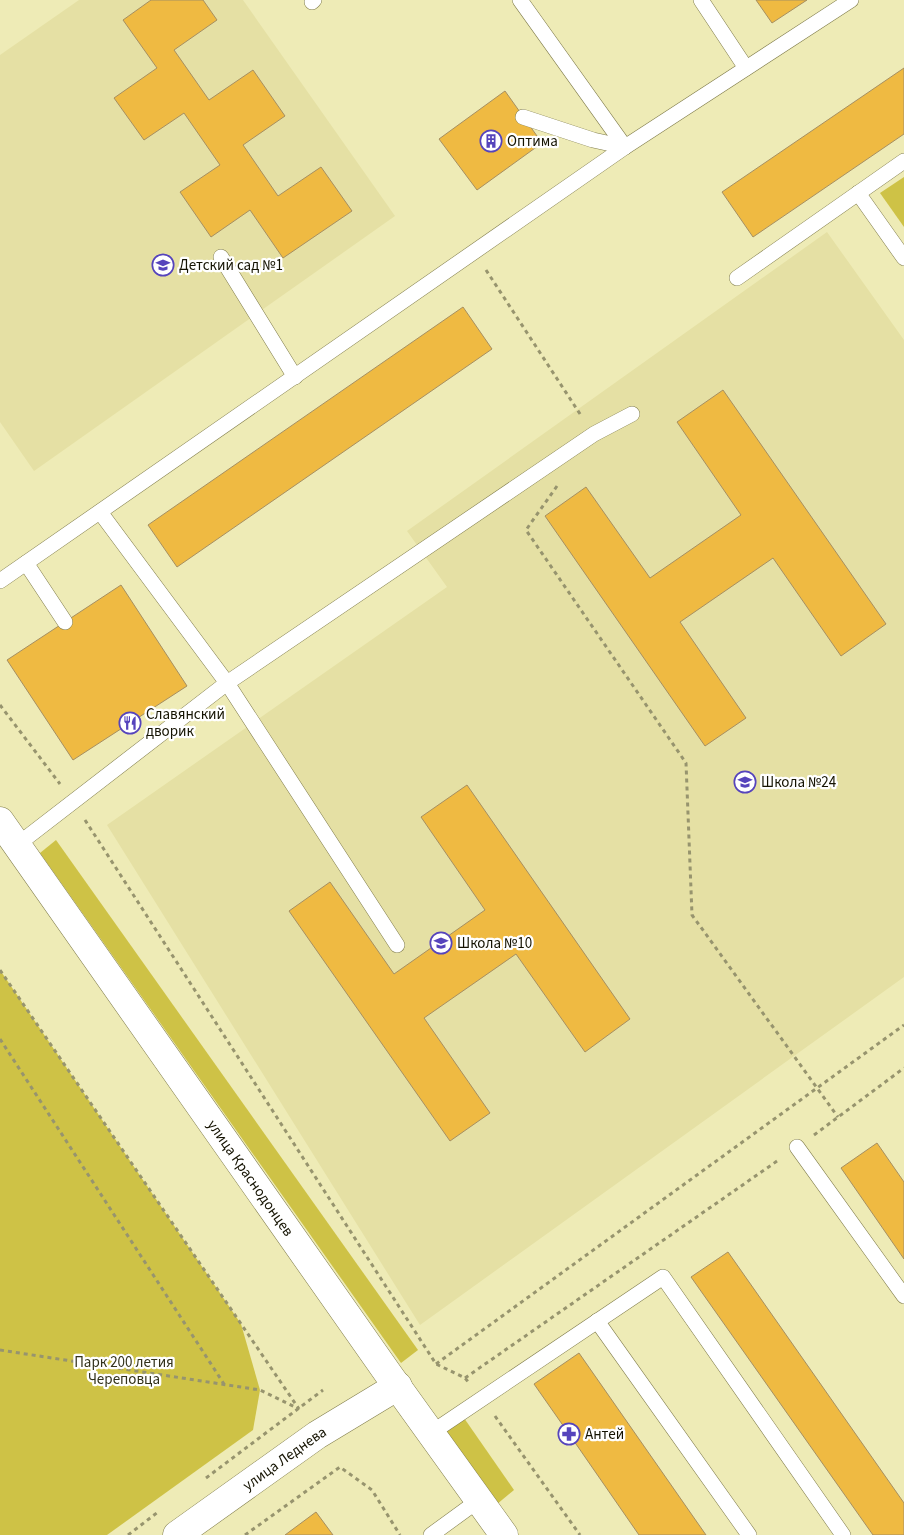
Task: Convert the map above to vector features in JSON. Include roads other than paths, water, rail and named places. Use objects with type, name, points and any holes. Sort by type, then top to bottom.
[{"type":"main road","name":"улица Краснодонцев","points":[[0,821],[504,1535]]},
{"type":"main road","name":"улица Леднева","points":[[177,1535],[317,1435],[398,1386]]},
{"type":"lane","points":[[520,0],[625,147]]},
{"type":"lane","points":[[701,0],[746,68]]},
{"type":"lane","points":[[0,581],[625,147],[844,2]]},
{"type":"lane","points":[[523,117],[594,140],[625,147]]},
{"type":"lane","points":[[737,278],[904,161]]},
{"type":"lane","points":[[858,193],[904,258]]},
{"type":"lane","points":[[221,257],[295,377]]},
{"type":"lane","points":[[17,845],[227,683],[594,434],[632,414]]},
{"type":"lane","points":[[100,512],[227,683],[397,945]]},
{"type":"lane","points":[[26,563],[65,622]]},
{"type":"lane","points":[[797,1147],[904,1296]]},
{"type":"lane","points":[[431,1433],[663,1277],[843,1535]]},
{"type":"lane","points":[[597,1321],[749,1535]]},
{"type":"lane","points":[[431,1535],[479,1500]]},
{"type":"place","name":"Оптима","points":[[491,141]]},
{"type":"place","name":"Детский сад №1","points":[[163,265]]},
{"type":"place","name":"Славянский дворик","points":[[130,723]]},
{"type":"place","name":"Школа №24","points":[[745,782]]},
{"type":"place","name":"Школа №10","points":[[441,943]]},
{"type":"place","name":"Антей","points":[[569,1434]]},
{"type":"park label","name":"Парк 200 летия Череповца","points":[[124,1370]]}]
